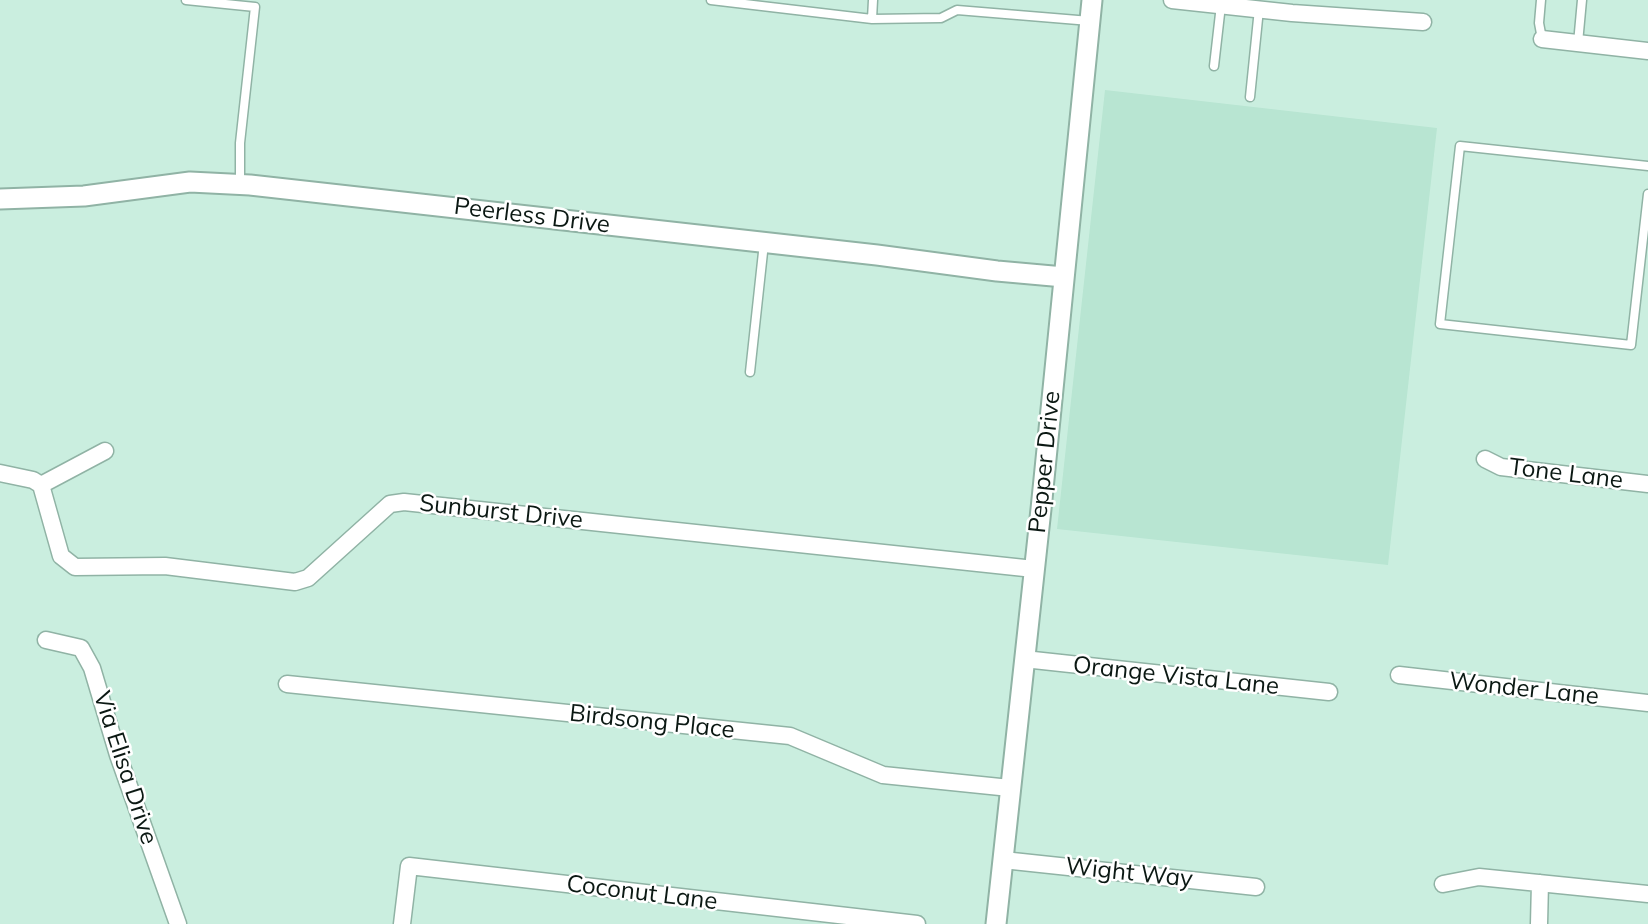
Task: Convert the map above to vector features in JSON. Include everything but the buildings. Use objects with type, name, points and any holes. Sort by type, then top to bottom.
[{"type":"street","name":"Pepper Drive","points":[[996,924],[1092,0]]},
{"type":"street","points":[[1172,0],[1259,9],[1293,6],[1423,22]]},
{"type":"street","points":[[1542,39],[1648,51]]},
{"type":"street","name":"Peerless Drive","points":[[0,199],[84,196],[190,182],[240,184],[314,190],[1064,277]]},
{"type":"street","points":[[0,473],[33,480],[41,485],[105,451]]},
{"type":"street","name":"Tone Lane","points":[[1485,458],[1501,467],[1648,484]]},
{"type":"street","name":"Sunburst Drive","points":[[41,485],[61,556],[75,567],[165,566],[295,582],[308,578],[390,504],[404,502],[1034,569]]},
{"type":"street","name":"Via Elisa Drive","points":[[46,639],[81,648],[92,668],[117,755],[178,924]]},
{"type":"street","name":"Orange Vista Lane","points":[[1024,659],[1329,692]]},
{"type":"street","name":"Wonder Lane","points":[[1399,675],[1648,703]]},
{"type":"street","name":"Birdsong Place","points":[[287,684],[790,736],[883,775],[1010,788]]},
{"type":"street","name":"Wight Way","points":[[1003,860],[1256,887]]},
{"type":"street","name":"Coconut Lane","points":[[402,924],[409,866],[917,924]]},
{"type":"street","points":[[1443,884],[1479,877],[1648,894]]},
{"type":"street","points":[[1539,924],[1540,883]]},
{"type":"lane","points":[[186,0],[255,7],[240,143],[240,184]]},
{"type":"lane","points":[[711,0],[872,19],[941,18],[957,10],[1090,21]]},
{"type":"lane","points":[[872,19],[873,0]]},
{"type":"lane","points":[[1541,0],[1539,23],[1542,39]]},
{"type":"lane","points":[[1578,43],[1582,0]]},
{"type":"lane","points":[[1214,66],[1221,5]]},
{"type":"lane","points":[[1250,97],[1259,9]]},
{"type":"lane","points":[[1648,166],[1460,146],[1440,324],[1631,345],[1645,257],[1648,194]]},
{"type":"lane","points":[[750,372],[764,243]]},
{"type":"shaded area","points":[[1105,90],[1437,128],[1388,565],[1057,529]]}]
